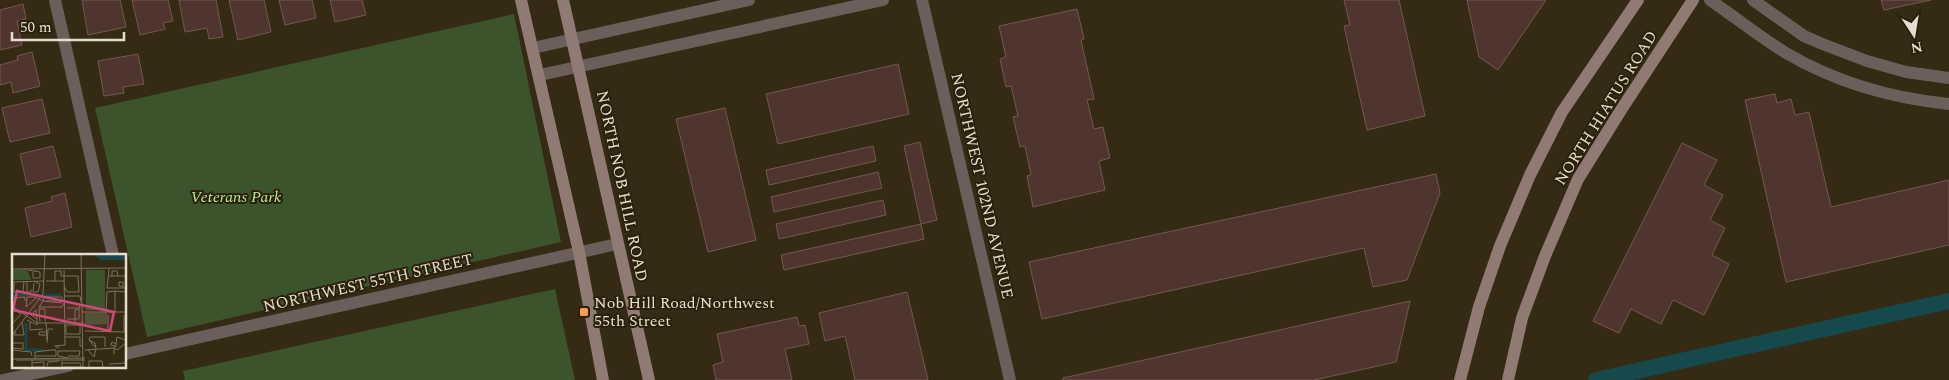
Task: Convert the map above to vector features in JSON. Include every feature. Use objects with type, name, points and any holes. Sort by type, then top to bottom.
[{"type":"main road","points":[[521,0],[580,252],[603,380]]},
{"type":"main road","name":"NORTH NOB HILL ROAD","points":[[563,0],[648,380]]},
{"type":"main road","name":"NORTH HIATUS ROAD","points":[[1460,380],[1479,307],[1500,246],[1530,175],[1562,112],[1638,0]]},
{"type":"main road","name":"NORTH HIATUS ROAD","points":[[1508,380],[1522,318],[1545,256],[1578,179],[1693,0]]},
{"type":"street","points":[[55,0],[113,254]]},
{"type":"street","points":[[533,48],[749,0]]},
{"type":"street","points":[[540,75],[883,0]]},
{"type":"street","name":"NORTHWEST 102ND AVENUE","points":[[922,0],[1010,380]]},
{"type":"street","points":[[1710,0],[1786,53],[1850,84],[1888,96],[1949,104]]},
{"type":"street","points":[[1753,0],[1804,36],[1820,43],[1867,61],[1906,72],[1949,78]]},
{"type":"street","name":"NORTHWEST 55TH STREET","points":[[126,354],[617,244]]},
{"type":"street","points":[[3,380],[59,368]]},
{"type":"green space","name":"Veterans Park","points":[[514,14],[561,242],[147,337],[95,108]]},
{"type":"green space","points":[[555,289],[575,380],[185,380],[183,371]]},
{"type":"building","points":[[82,0],[120,0],[126,27],[88,35]]},
{"type":"building","points":[[132,0],[168,0],[173,21],[163,23],[165,29],[140,35]]},
{"type":"building","points":[[179,0],[216,0],[223,37],[209,39],[207,28],[185,32]]},
{"type":"building","points":[[229,0],[264,0],[271,32],[238,40]]},
{"type":"building","points":[[279,0],[312,0],[316,18],[285,25]]},
{"type":"building","points":[[330,0],[362,0],[366,15],[335,22]]},
{"type":"building","points":[[1344,0],[1399,0],[1425,116],[1367,130],[1344,26],[1350,25]]},
{"type":"building","points":[[1467,0],[1546,0],[1498,70],[1479,57]]},
{"type":"building","points":[[1881,0],[1931,0],[1884,10]]},
{"type":"building","points":[[23,4],[26,19],[17,21],[22,45],[0,50],[0,10]]},
{"type":"building","points":[[1077,9],[1084,39],[1081,40],[1094,99],[1087,100],[1094,129],[1103,127],[1110,158],[1099,161],[1105,190],[1033,207],[1027,176],[1031,175],[1025,146],[1020,147],[1013,117],[1018,116],[1011,86],[1006,87],[1000,59],[1006,57],[999,26]]},
{"type":"building","points":[[32,52],[40,86],[13,93],[11,82],[0,85],[0,65],[18,60],[17,56]]},
{"type":"building","points":[[138,54],[144,84],[123,87],[124,93],[104,96],[98,61]]},
{"type":"building","points":[[898,64],[909,114],[778,144],[766,94]]},
{"type":"building","points":[[1775,94],[1777,103],[1791,99],[1795,115],[1809,112],[1831,207],[1949,180],[1949,245],[1786,282],[1745,100]]},
{"type":"building","points":[[42,99],[50,133],[10,142],[2,108]]},
{"type":"building","points":[[725,108],[756,240],[708,252],[676,119]]},
{"type":"building","points":[[920,142],[937,220],[921,224],[904,146]]},
{"type":"building","points":[[1682,143],[1717,160],[1704,185],[1723,195],[1710,220],[1725,228],[1712,255],[1729,264],[1704,315],[1673,300],[1661,324],[1631,309],[1619,333],[1593,321]]},
{"type":"building","points":[[53,146],[61,177],[27,185],[20,154]]},
{"type":"building","points":[[873,146],[876,161],[769,185],[766,170]]},
{"type":"building","points":[[878,172],[882,188],[774,212],[771,197]]},
{"type":"building","points":[[1436,174],[1440,193],[1407,280],[1373,287],[1364,248],[1042,319],[1029,262]]},
{"type":"building","points":[[65,193],[72,227],[31,237],[25,208],[52,201],[51,197]]},
{"type":"building","points":[[883,200],[886,215],[779,239],[776,224]]},
{"type":"building","points":[[921,224],[924,239],[784,270],[781,255]]},
{"type":"building","points":[[907,292],[928,380],[855,380],[845,336],[825,341],[819,313]]},
{"type":"building","points":[[1410,301],[1396,362],[1314,380],[1063,380],[1063,378]]},
{"type":"building","points":[[797,317],[799,326],[805,325],[809,344],[785,349],[792,380],[716,380],[713,365],[723,362],[717,334]]},
{"type":"waterway","points":[[1596,380],[1949,301]]},
{"type":"place","name":"Nob Hill Road/Northwest 55th Street","points":[[584,312]]}]
